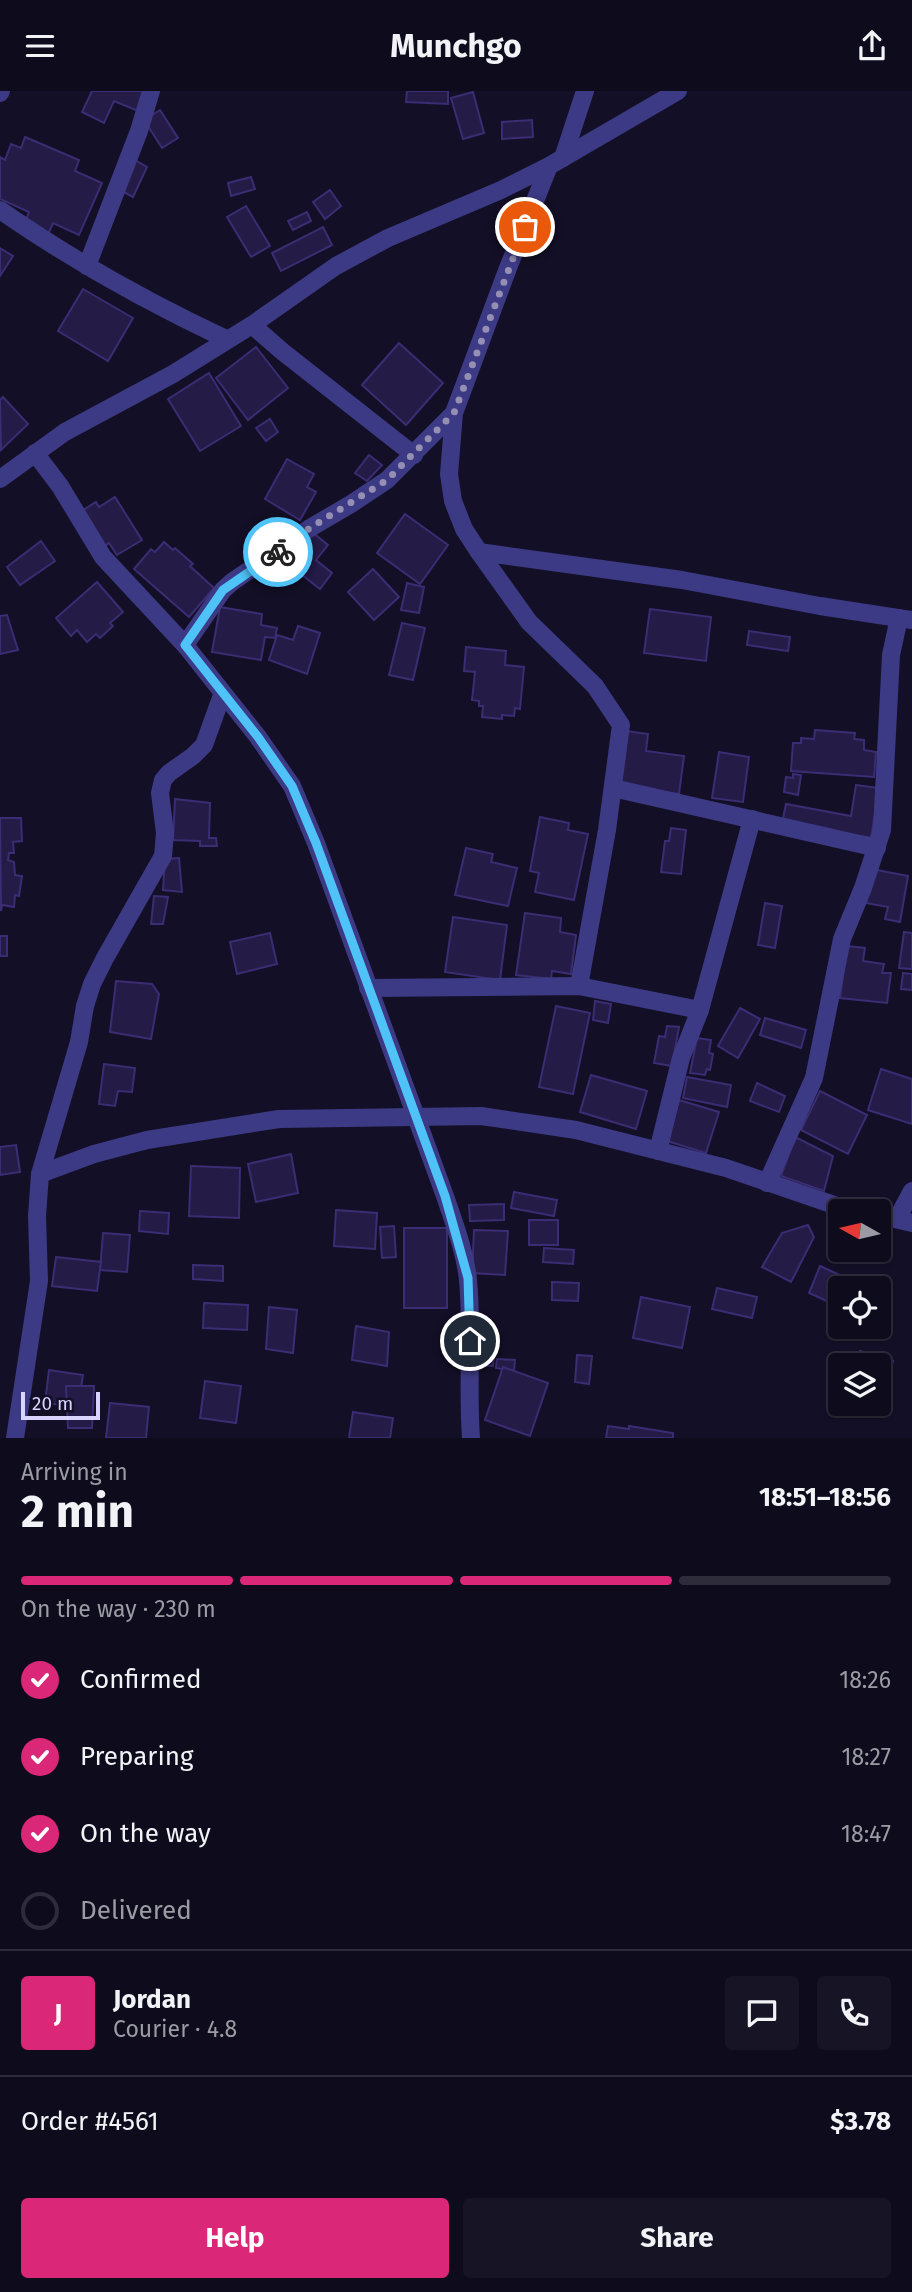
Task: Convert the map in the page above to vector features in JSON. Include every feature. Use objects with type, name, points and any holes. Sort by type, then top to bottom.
[{"type":"street","points":[[87,266],[139,131],[150,91]]},
{"type":"street","points":[[579,986],[613,789],[621,721],[595,685],[529,622],[479,552],[464,529],[453,501],[449,474],[454,413],[508,268],[585,91]]},
{"type":"street","points":[[0,479],[65,432],[173,374],[252,325],[336,266],[378,243],[501,190],[556,162],[678,91]]},
{"type":"street","points":[[0,210],[155,306],[226,339]]},
{"type":"street","points":[[252,325],[414,455]]},
{"type":"street","points":[[185,645],[223,590],[232,582],[310,528],[387,480],[454,413]]},
{"type":"street","points":[[35,453],[60,487],[103,557],[185,645],[258,737],[292,786],[316,843],[417,1117],[445,1196],[468,1278],[468,1405],[471,1438]]},
{"type":"street","points":[[479,552],[682,580],[906,619],[891,655],[882,830],[842,939],[814,1078],[767,1182]]},
{"type":"street","points":[[15,1438],[39,1280],[37,1216],[40,1174],[79,1042],[85,1006],[92,984],[163,856],[165,833],[160,793],[163,780],[204,745],[222,695]]},
{"type":"street","points":[[613,789],[877,848]]},
{"type":"street","points":[[658,1151],[681,1058],[700,1010],[752,819]]},
{"type":"street","points":[[368,988],[579,986],[700,1010]]},
{"type":"street","points":[[40,1174],[94,1154],[146,1140],[279,1119],[481,1116],[576,1130],[726,1168],[828,1203]]},
{"type":"street","points":[[905,1221],[912,1191]]},
{"type":"building","points":[[92,91],[146,91],[138,111],[114,101],[104,123],[82,112]]},
{"type":"building","points":[[407,91],[448,91],[448,104],[406,102]]},
{"type":"building","points":[[473,92],[484,133],[463,139],[451,98]]},
{"type":"building","points":[[160,110],[178,138],[162,148],[144,120]]},
{"type":"building","points":[[532,120],[533,137],[502,139],[502,122]]},
{"type":"building","points":[[25,137],[79,160],[75,171],[102,183],[79,235],[53,223],[47,237],[23,227],[29,212],[0,199],[0,157],[5,160],[11,144],[21,148]]},
{"type":"building","points":[[133,159],[147,167],[133,197],[118,189]]},
{"type":"building","points":[[251,177],[255,189],[231,196],[228,183]]},
{"type":"building","points":[[330,190],[341,206],[325,219],[313,202]]},
{"type":"building","points":[[246,206],[270,246],[251,257],[227,217]]},
{"type":"building","points":[[307,212],[311,221],[293,230],[288,221]]},
{"type":"building","points":[[323,227],[332,245],[281,271],[272,253]]},
{"type":"building","points":[[0,248],[13,256],[0,276]]},
{"type":"building","points":[[83,289],[133,318],[108,361],[58,331]]},
{"type":"building","points":[[399,343],[443,383],[406,425],[362,385]]},
{"type":"building","points":[[256,347],[288,388],[248,420],[216,378]]},
{"type":"building","points":[[209,373],[241,426],[200,451],[168,399]]},
{"type":"building","points":[[3,397],[28,424],[1,450],[0,400]]},
{"type":"building","points":[[270,419],[278,432],[266,441],[256,428]]},
{"type":"building","points":[[369,455],[382,465],[367,481],[355,473]]},
{"type":"building","points":[[287,459],[314,474],[307,487],[316,492],[300,520],[265,499]]},
{"type":"building","points":[[115,497],[142,540],[117,555],[109,543],[102,548],[80,512],[96,502],[99,507]]},
{"type":"building","points":[[405,514],[448,545],[420,584],[377,553]]},
{"type":"building","points":[[312,532],[328,545],[316,560],[332,573],[320,589],[287,563]]},
{"type":"building","points":[[41,541],[55,561],[20,585],[7,567]]},
{"type":"building","points":[[164,542],[193,564],[190,566],[214,588],[189,617],[134,569],[151,549],[155,552]]},
{"type":"building","points":[[373,569],[399,597],[374,620],[348,592]]},
{"type":"building","points":[[97,582],[123,612],[110,623],[113,626],[100,638],[96,634],[87,642],[77,630],[71,636],[56,618]]},
{"type":"building","points":[[407,583],[424,587],[419,613],[401,610]]},
{"type":"building","points":[[220,607],[262,614],[261,625],[277,628],[275,638],[265,637],[261,660],[212,652]]},
{"type":"building","points":[[650,609],[711,617],[706,661],[644,653]]},
{"type":"building","points":[[7,615],[18,650],[0,654],[0,616]]},
{"type":"building","points":[[402,623],[425,628],[413,680],[389,675]]},
{"type":"building","points":[[298,626],[320,633],[307,674],[269,660],[277,635],[293,640]]},
{"type":"building","points":[[749,631],[790,637],[788,651],[747,645]]},
{"type":"building","points":[[466,647],[506,651],[505,665],[524,667],[520,709],[515,708],[514,716],[502,715],[502,719],[482,717],[483,706],[479,706],[479,701],[472,700],[475,672],[464,671]]},
{"type":"building","points":[[815,730],[855,733],[854,739],[864,740],[864,750],[876,752],[874,777],[791,771],[793,743],[801,743],[801,738],[814,739]]},
{"type":"building","points":[[626,731],[648,734],[646,751],[684,756],[679,794],[619,786]]},
{"type":"building","points":[[719,752],[749,757],[743,802],[712,798]]},
{"type":"building","points":[[793,774],[801,775],[798,795],[784,792],[786,777],[793,778]]},
{"type":"building","points":[[856,785],[879,788],[871,838],[782,823],[786,804],[851,816]]},
{"type":"building","points":[[175,799],[210,803],[209,838],[216,838],[217,846],[200,846],[200,841],[173,840]]},
{"type":"building","points":[[540,817],[569,823],[568,830],[588,834],[574,900],[535,892],[539,873],[530,871]]},
{"type":"building","points":[[0,818],[21,818],[22,841],[13,842],[14,853],[9,853],[8,860],[14,862],[15,875],[22,876],[19,896],[15,895],[14,907],[2,905],[1,911]]},
{"type":"building","points":[[671,828],[686,830],[681,874],[661,872],[665,841],[669,841]]},
{"type":"building","points":[[466,848],[493,854],[491,862],[517,868],[508,906],[455,895]]},
{"type":"building","points":[[179,858],[182,892],[163,890],[165,859]]},
{"type":"building","points":[[872,869],[908,876],[900,922],[885,919],[888,907],[866,903]]},
{"type":"building","points":[[154,896],[168,897],[163,924],[151,924]]},
{"type":"building","points":[[765,903],[782,906],[775,948],[758,945]]},
{"type":"building","points":[[525,913],[561,918],[560,932],[576,935],[571,974],[552,971],[551,979],[516,975]]},
{"type":"building","points":[[453,917],[507,925],[500,980],[445,972]]},
{"type":"building","points":[[904,932],[912,933],[912,969],[899,968]]},
{"type":"building","points":[[270,933],[277,964],[237,974],[230,942]]},
{"type":"building","points":[[0,936],[7,936],[7,956],[0,956]]},
{"type":"building","points":[[847,946],[865,948],[863,961],[884,964],[882,973],[891,973],[887,1003],[840,998]]},
{"type":"building","points":[[903,973],[912,974],[912,990],[901,989]]},
{"type":"building","points":[[116,981],[152,984],[159,994],[151,1039],[110,1032]]},
{"type":"building","points":[[595,1001],[611,1004],[608,1023],[593,1020]]},
{"type":"building","points":[[556,1006],[590,1013],[573,1094],[539,1087]]},
{"type":"building","points":[[740,1008],[760,1019],[738,1058],[718,1046]]},
{"type":"building","points":[[765,1018],[806,1030],[801,1048],[760,1035]]},
{"type":"building","points":[[667,1026],[679,1027],[672,1066],[654,1063],[659,1036],[665,1037]]},
{"type":"building","points":[[697,1038],[711,1040],[709,1053],[713,1054],[710,1070],[707,1069],[705,1075],[690,1073]]},
{"type":"building","points":[[104,1064],[135,1068],[132,1092],[118,1091],[115,1106],[99,1104]]},
{"type":"building","points":[[881,1069],[912,1079],[912,1124],[868,1110]]},
{"type":"building","points":[[591,1075],[647,1091],[636,1129],[580,1112]]},
{"type":"building","points":[[687,1077],[731,1085],[727,1107],[683,1098]]},
{"type":"building","points":[[757,1083],[785,1096],[779,1112],[750,1101]]},
{"type":"building","points":[[820,1091],[867,1115],[848,1154],[801,1130]]},
{"type":"building","points":[[679,1100],[719,1112],[706,1153],[667,1141]]},
{"type":"building","points":[[795,1137],[833,1156],[824,1191],[781,1176]]},
{"type":"building","points":[[16,1145],[20,1172],[0,1175],[0,1147]]},
{"type":"building","points":[[291,1154],[298,1193],[256,1202],[248,1164]]},
{"type":"building","points":[[191,1166],[240,1168],[239,1218],[189,1216]]},
{"type":"building","points":[[514,1192],[557,1200],[554,1216],[511,1208]]},
{"type":"building","points":[[504,1204],[504,1220],[470,1221],[469,1205]]},
{"type":"building","points":[[336,1210],[377,1213],[375,1249],[334,1246]]},
{"type":"building","points":[[140,1211],[169,1213],[168,1234],[139,1231]]},
{"type":"building","points":[[529,1220],[558,1220],[558,1245],[529,1245]]},
{"type":"building","points":[[808,1225],[814,1237],[791,1282],[762,1267],[782,1233]]},
{"type":"building","points":[[394,1226],[396,1257],[382,1258],[380,1227]]},
{"type":"building","points":[[404,1228],[447,1228],[447,1308],[404,1308]]},
{"type":"building","points":[[474,1230],[508,1231],[505,1275],[472,1273]]},
{"type":"building","points":[[103,1233],[130,1235],[127,1272],[100,1270]]},
{"type":"building","points":[[544,1248],[574,1250],[573,1264],[543,1262]]},
{"type":"building","points":[[56,1257],[101,1262],[97,1291],[52,1286]]},
{"type":"building","points":[[193,1265],[223,1266],[223,1281],[193,1279]]},
{"type":"building","points":[[820,1266],[842,1276],[828,1276],[828,1302],[809,1293]]},
{"type":"building","points":[[552,1282],[579,1283],[578,1301],[552,1300]]},
{"type":"building","points":[[717,1288],[757,1297],[752,1318],[712,1309]]},
{"type":"building","points":[[641,1297],[690,1307],[682,1348],[633,1338]]},
{"type":"building","points":[[204,1303],[248,1305],[247,1330],[203,1328]]},
{"type":"building","points":[[269,1307],[297,1310],[293,1353],[266,1349]]},
{"type":"building","points":[[356,1326],[389,1332],[387,1366],[352,1360]]},
{"type":"building","points":[[480,1330],[496,1331],[493,1366],[479,1365]]},
{"type":"building","points":[[577,1355],[592,1356],[589,1384],[575,1382]]},
{"type":"building","points":[[497,1359],[515,1360],[514,1371],[496,1368]]},
{"type":"building","points":[[503,1367],[548,1383],[530,1436],[485,1420]]},
{"type":"building","points":[[49,1370],[83,1375],[78,1407],[45,1403]]},
{"type":"building","points":[[205,1381],[241,1386],[236,1423],[200,1418]]},
{"type":"building","points":[[66,1386],[94,1386],[92,1428],[68,1428]]},
{"type":"building","points":[[110,1403],[149,1407],[146,1438],[106,1438]]},
{"type":"building","points":[[353,1412],[393,1418],[390,1438],[349,1438]]},
{"type":"building","points":[[608,1426],[629,1429],[629,1426],[673,1433],[673,1438],[606,1438]]},
{"type":"way so far","points":[[278,552],[310,528],[387,480],[454,413],[525,227]]},
{"type":"route","points":[[278,552],[223,590],[185,645],[258,737],[292,786],[316,843],[445,1196],[468,1278],[470,1341]]}]
